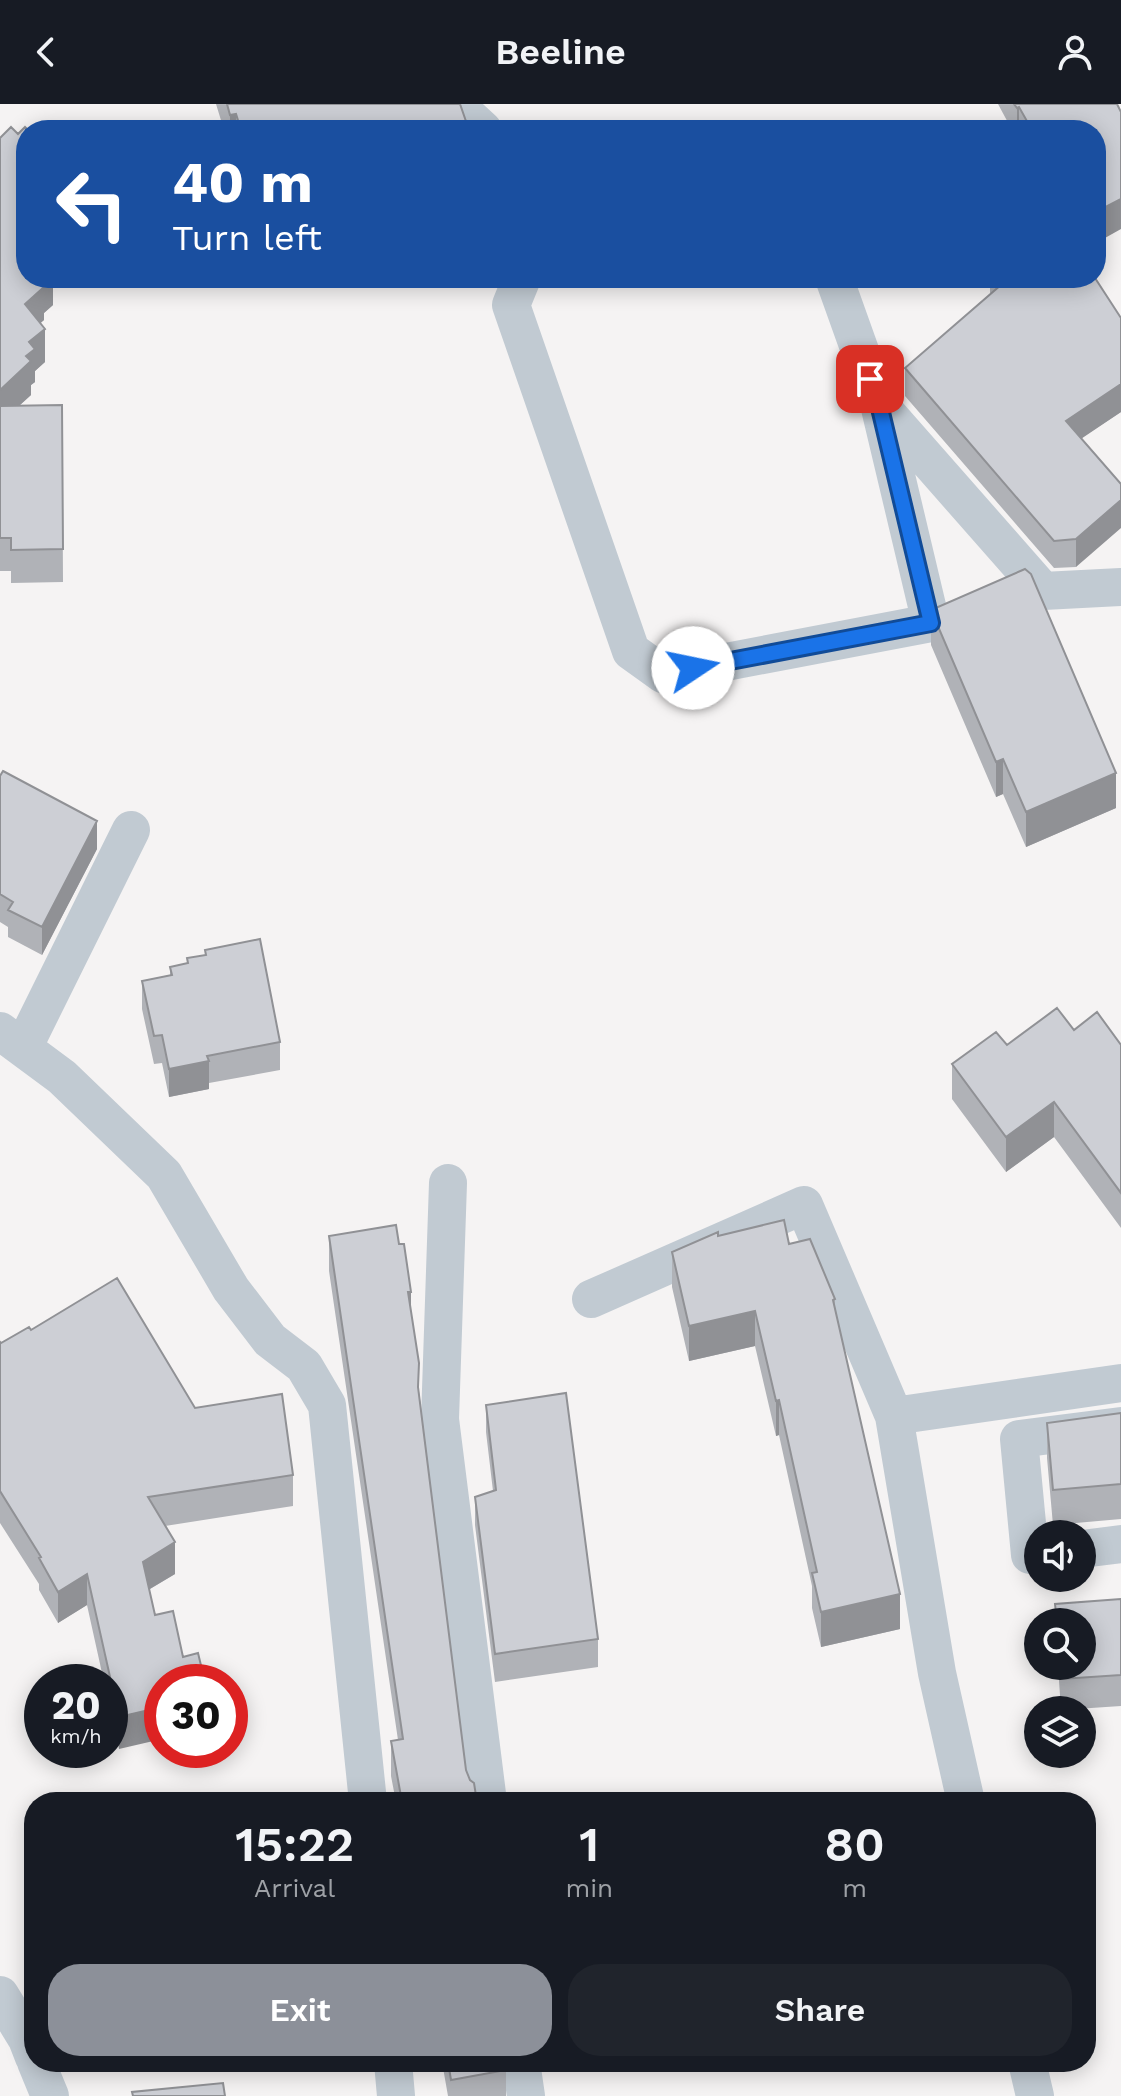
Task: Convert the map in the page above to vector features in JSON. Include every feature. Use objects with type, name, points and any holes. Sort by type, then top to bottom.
[{"type":"street","points":[[455,104],[472,120]]},
{"type":"street","points":[[518,288],[511,305],[631,651],[663,674],[931,623],[879,404],[838,288]]},
{"type":"street","points":[[879,404],[1043,591],[1121,587]]},
{"type":"street","points":[[131,830],[11,1039],[62,1077],[164,1175],[231,1289],[270,1340],[304,1366],[327,1405],[367,1792]]},
{"type":"street","points":[[448,1183],[440,1419],[487,1792]]},
{"type":"street","points":[[591,1299],[804,1205],[894,1416],[937,1673],[964,1792]]},
{"type":"street","points":[[894,1416],[1121,1383]]},
{"type":"street","points":[[1027,1520],[1019,1439],[1121,1426]]},
{"type":"street","points":[[1096,1547],[1121,1544]]},
{"type":"street","points":[[0,1995],[24,2034]]},
{"type":"street","points":[[40,2072],[50,2096]]},
{"type":"street","points":[[394,2072],[396,2096]]},
{"type":"street","points":[[522,2072],[526,2096]]},
{"type":"street","points":[[1029,2072],[1035,2096]]},
{"type":"building","points":[[227,104],[460,104],[466,120],[238,120],[236,114],[230,115]]},
{"type":"building","points":[[1014,104],[1117,104],[1121,112],[1121,199],[1106,207],[1106,120],[1026,120]]},
{"type":"building","points":[[11,127],[16,132],[16,288],[43,288],[25,304],[45,329],[29,342],[35,349],[26,356],[31,361],[0,390],[0,138]]},
{"type":"building","points":[[997,288],[1102,288],[1121,318],[1121,384],[1066,421],[1121,484],[1121,500],[1076,539],[1054,541],[905,368]]},
{"type":"building","points":[[62,405],[63,549],[11,550],[11,538],[0,538],[0,406]]},
{"type":"building","points":[[1025,569],[1031,574],[1116,773],[1026,812],[1003,759],[996,762],[931,610]]},
{"type":"building","points":[[3,771],[97,821],[42,927],[8,910],[13,902],[0,894],[0,776]]},
{"type":"building","points":[[260,939],[280,1042],[207,1056],[209,1061],[169,1069],[162,1035],[154,1036],[142,981],[172,975],[170,967],[188,963],[187,958],[206,955],[205,950]]},
{"type":"building","points":[[1057,1008],[1074,1030],[1097,1012],[1121,1045],[1121,1193],[1054,1102],[1006,1137],[952,1064],[996,1032],[1007,1045]]},
{"type":"building","points":[[784,1220],[789,1244],[810,1239],[835,1299],[900,1594],[821,1612],[812,1573],[817,1572],[779,1400],[776,1401],[755,1311],[689,1326],[672,1252],[718,1232],[718,1236]]},
{"type":"building","points":[[396,1225],[399,1244],[404,1244],[419,1363],[418,1387],[466,1770],[475,1792],[400,1792],[391,1741],[403,1739],[329,1236]]},
{"type":"building","points":[[117,1278],[195,1408],[282,1394],[293,1475],[148,1497],[175,1542],[143,1562],[155,1615],[173,1611],[183,1657],[198,1653],[201,1664],[144,1664],[144,1711],[128,1715],[128,1664],[107,1664],[87,1574],[58,1592],[41,1557],[0,1491],[0,1342],[29,1327],[31,1330]]},
{"type":"building","points":[[566,1393],[598,1639],[495,1654],[475,1497],[496,1490],[486,1405]]},
{"type":"building","points":[[1121,1413],[1121,1484],[1053,1490],[1047,1423]]},
{"type":"building","points":[[1121,1599],[1121,1675],[1096,1677],[1096,1608],[1055,1608],[1055,1604]]},
{"type":"building","points":[[450,2072],[495,2072],[451,2080]]},
{"type":"building","points":[[223,2083],[225,2096],[133,2096],[132,2092]]},
{"type":"route","points":[[693,668],[931,623],[879,404],[870,379]]}]
